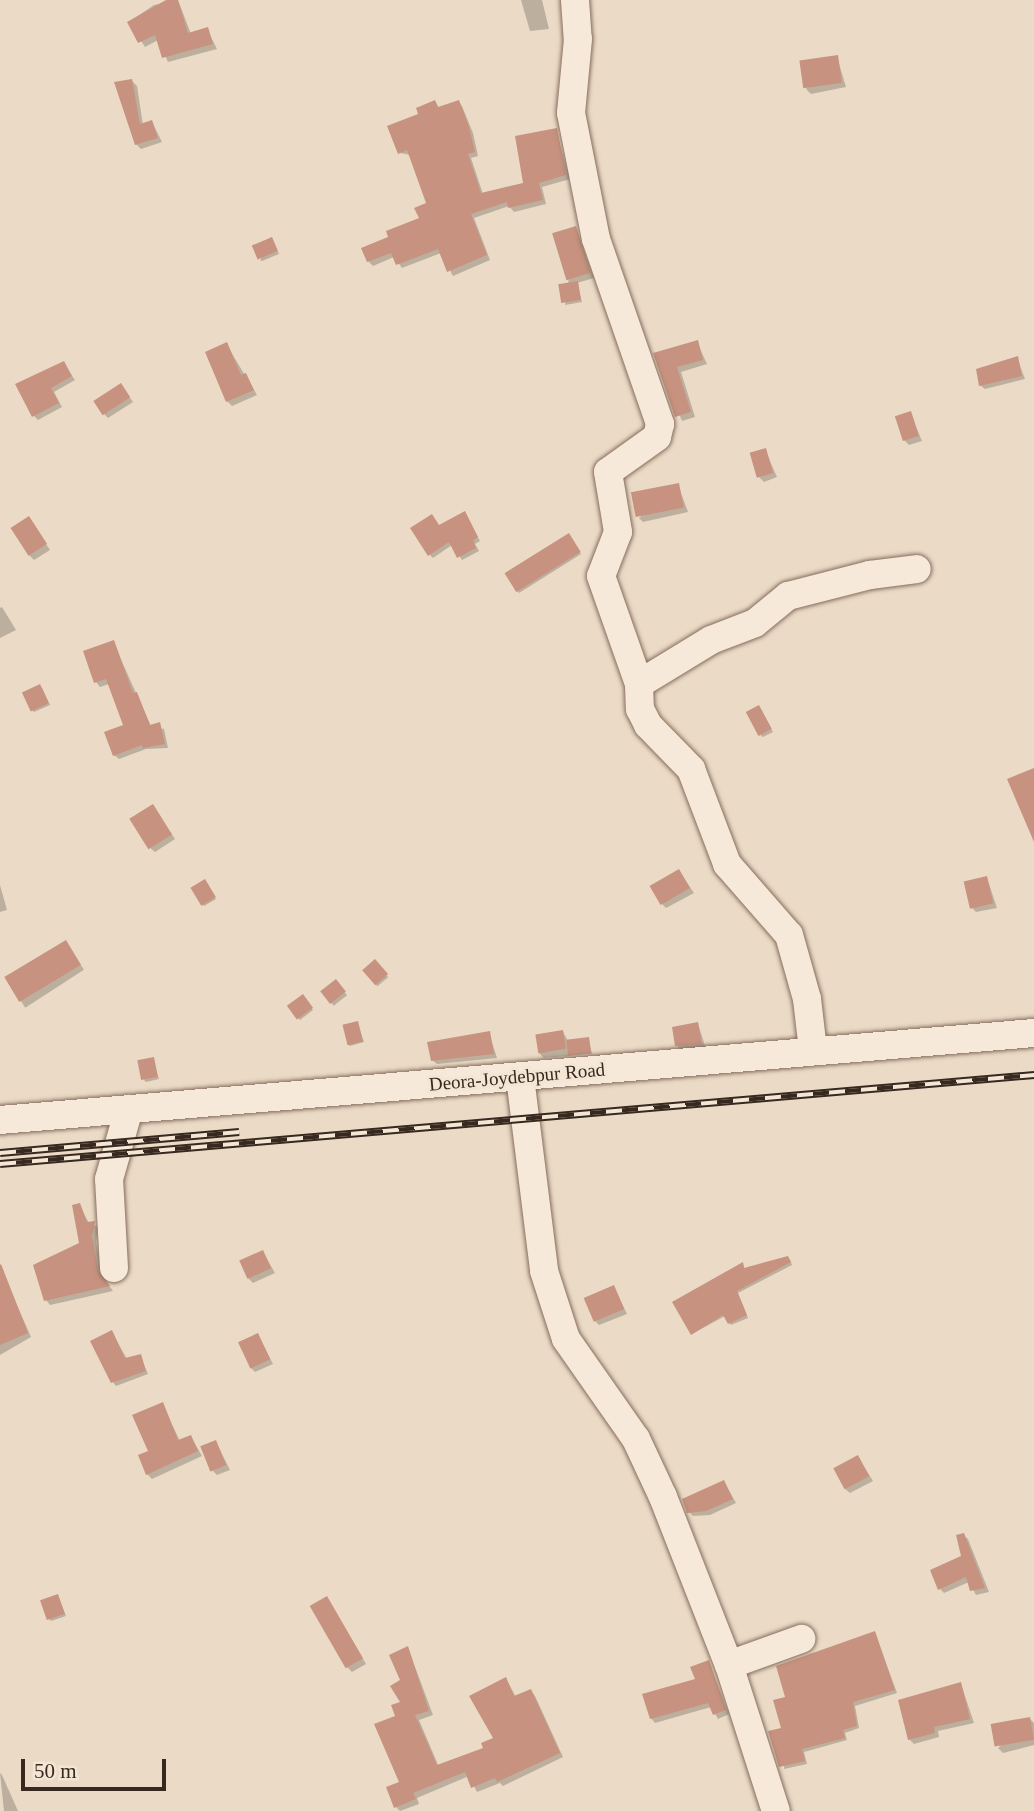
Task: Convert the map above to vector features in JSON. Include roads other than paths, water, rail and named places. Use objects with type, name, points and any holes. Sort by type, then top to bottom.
[{"type":"street","points":[[575,0],[579,39],[571,113],[600,251],[660,424],[657,437],[612,466],[606,480],[618,532],[601,576],[639,684],[640,709],[648,725],[691,769],[701,786],[723,857],[789,935],[807,999],[813,1051]]},
{"type":"street","points":[[639,684],[710,640],[755,623],[788,596],[870,575],[917,569]]},
{"type":"street","name":"Deora-Joydebpur Road","points":[[0,1120],[1034,1032]]},
{"type":"street","points":[[520,1077],[544,1271],[566,1339],[636,1439],[729,1665],[776,1811]]},
{"type":"street","points":[[114,1268],[109,1179],[129,1109]]},
{"type":"street","points":[[729,1665],[801,1639]]},
{"type":"railway","points":[[0,1164],[1034,1075]]},
{"type":"railway","points":[[0,1153],[239,1132]]}]
